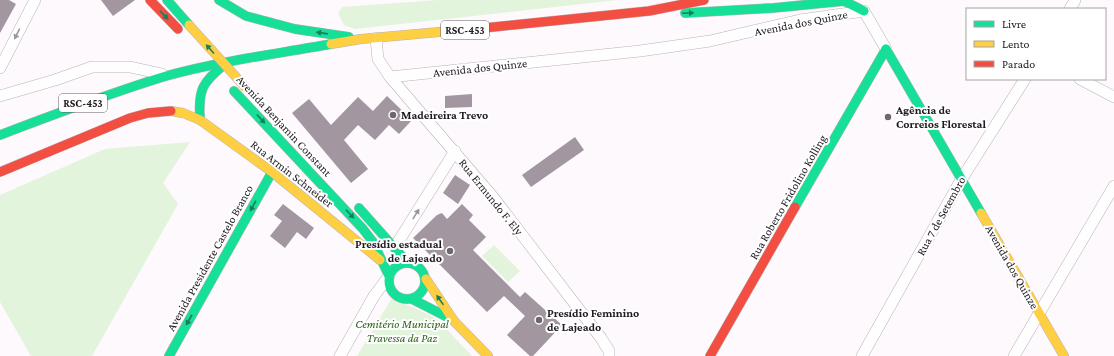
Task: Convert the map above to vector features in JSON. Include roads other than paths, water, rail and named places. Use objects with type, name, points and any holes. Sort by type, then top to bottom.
[{"type":"main road","points":[[150,0],[180,32]]},
{"type":"main road","name":"Avenida Benjamin Constant","points":[[167,0],[248,91]]},
{"type":"main road","points":[[219,0],[246,16],[253,18],[295,29],[361,39]]},
{"type":"main road","name":"RSC-453","points":[[0,135],[114,92],[168,76],[226,62],[361,39],[553,22],[649,11],[704,0]]},
{"type":"main road","points":[[649,11],[682,14],[773,8],[844,1],[855,5],[864,11]]},
{"type":"main road","name":"Avenida dos Quinze","points":[[886,49],[1064,356]]},
{"type":"main road","name":"Rua Roberto Fridolino Kolling","points":[[710,356],[886,49]]},
{"type":"main road","name":"Avenida Benjamin Constant","points":[[204,57],[363,229],[373,242],[380,260],[389,276]]},
{"type":"main road","points":[[200,120],[198,97],[200,88],[203,82],[226,62]]},
{"type":"main road","name":"Rua Armin Schneider","points":[[0,172],[146,112],[172,110],[200,120],[272,172],[278,183],[380,260]]},
{"type":"main road","name":"Avenida Presidente Castelo Branco","points":[[169,356],[272,172]]},
{"type":"main road","points":[[352,202],[395,247],[407,262],[420,267],[426,280],[454,321],[488,356]]},
{"type":"main road","points":[[407,262],[394,268],[389,276],[389,284],[392,291],[397,296],[404,299],[412,299],[454,321]]},
{"type":"main road","points":[[412,299],[421,294],[426,280]]},
{"type":"street","points":[[0,68],[35,0]]},
{"type":"street","name":"Avenida dos Quinze","points":[[390,77],[640,51],[702,42],[800,20],[864,11],[886,49]]},
{"type":"street","name":"Rua Ermundo F. Ely","points":[[376,38],[378,59],[390,77],[493,197],[601,338],[609,351],[609,356]]},
{"type":"street","points":[[0,96],[55,80],[92,67],[130,67],[168,76]]},
{"type":"street","name":"Rua 7 de Setembro","points":[[862,356],[961,180],[1024,80]]},
{"type":"street","points":[[1082,80],[1114,97]]},
{"type":"street","points":[[395,247],[454,151]]},
{"type":"street","points":[[1014,356],[1040,315],[1114,186]]},
{"type":"street","points":[[340,356],[374,296],[389,276]]},
{"type":"place","name":"Madeireira Trevo","points":[[393,115]]},
{"type":"place","name":"Agência de Correios Florestal","points":[[888,117]]},
{"type":"place","name":"Presídio estadual de Lajeado","points":[[450,251]]},
{"type":"place","name":"Presídio Feminino de Lajeado","points":[[539,320]]},
{"type":"park label","name":"Cemitério Municipal Travessa da Paz","points":[[402,331]]}]
